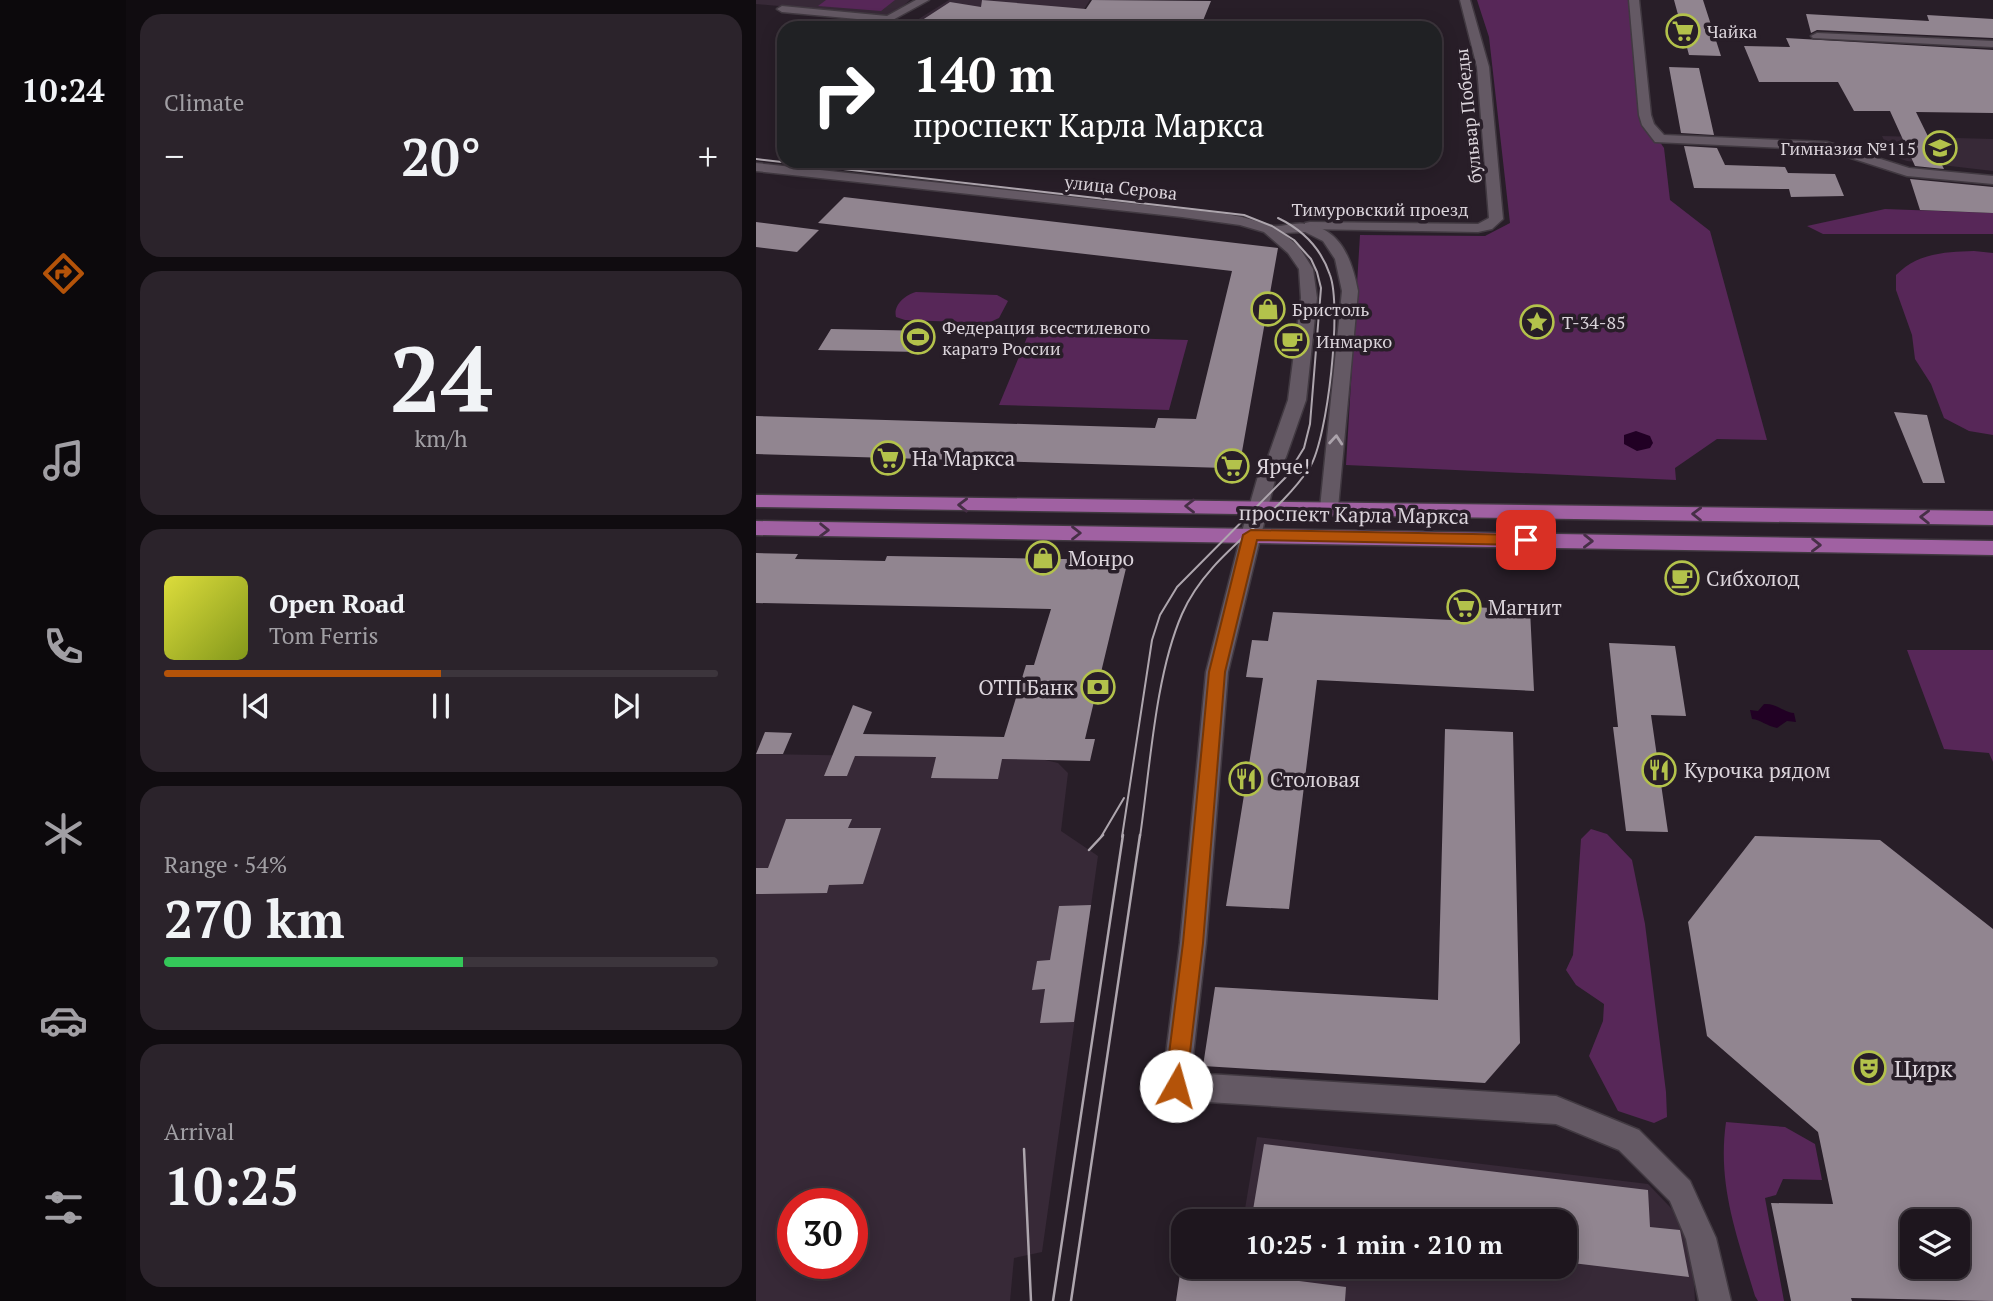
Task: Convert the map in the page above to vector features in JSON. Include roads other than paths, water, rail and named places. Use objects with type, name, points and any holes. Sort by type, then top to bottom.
[{"type":"main road","name":"проспект Карла Маркса","points":[[756,501],[1993,518]]},
{"type":"main road","name":"проспект Карла Маркса","points":[[756,528],[1993,548]]},
{"type":"street","points":[[782,9],[889,19],[924,0]]},
{"type":"street","name":"бульвар Победы","points":[[1465,0],[1483,67],[1496,219],[1487,226]]},
{"type":"street","points":[[1634,0],[1648,125],[1660,139],[1827,146],[1907,172],[1993,180]]},
{"type":"street","points":[[1817,36],[1993,44]]},
{"type":"street","name":"улица Серова","points":[[756,167],[1241,220],[1272,231]]},
{"type":"street","points":[[1310,226],[1328,237],[1337,250],[1346,270],[1350,291],[1329,508]]},
{"type":"street","name":"Тимуровский проезд","points":[[1272,231],[1310,226],[1487,226]]},
{"type":"street","points":[[1272,231],[1300,259],[1306,269],[1309,298],[1297,400],[1258,506],[1217,672],[1193,943],[1176,1086],[1556,1110],[1629,1140],[1680,1191],[1701,1238],[1715,1301]]},
{"type":"tram line","points":[[756,159],[777,161]]},
{"type":"tram line","points":[[834,168],[1244,215],[1272,226],[1294,240],[1311,259],[1317,272],[1321,288],[1310,424],[1304,448],[1286,477],[1177,587],[1160,615],[1152,640],[1122,837]]},
{"type":"tram line","points":[[1140,837],[1159,694],[1165,665],[1182,614],[1208,573],[1295,487],[1310,467],[1322,429],[1334,342],[1330,275],[1322,256],[1310,241],[1278,218]]},
{"type":"tram line","points":[[1101,837],[1124,798]]},
{"type":"tram line","points":[[1089,850],[1103,835]]},
{"type":"tram line","points":[[1053,1301],[1123,835]]},
{"type":"tram line","points":[[1071,1301],[1140,835]]},
{"type":"tram line","points":[[1024,1149],[1031,1301]]},
{"type":"place","name":"Чайка","points":[[1683,31]]},
{"type":"place","name":"Гимназия №115","points":[[1940,148]]},
{"type":"place","name":"Бристоль","points":[[1268,309]]},
{"type":"place","name":"Т-34-85","points":[[1537,322]]},
{"type":"place","name":"Федерация всестилевого каратэ России","points":[[918,337]]},
{"type":"place","name":"Инмарко","points":[[1292,341]]},
{"type":"place","name":"На Маркса","points":[[888,458]]},
{"type":"place","name":"Ярче!","points":[[1232,466]]},
{"type":"place","name":"Монро","points":[[1043,558]]},
{"type":"place","name":"Сибхолод","points":[[1682,578]]},
{"type":"place","name":"Магнит","points":[[1464,607]]},
{"type":"place","name":"ОТП Банк","points":[[1098,687]]},
{"type":"place","name":"Курочка рядом","points":[[1659,770]]},
{"type":"place","name":"Столовая","points":[[1246,779]]},
{"type":"place","name":"Цирк","points":[[1869,1068]]}]
